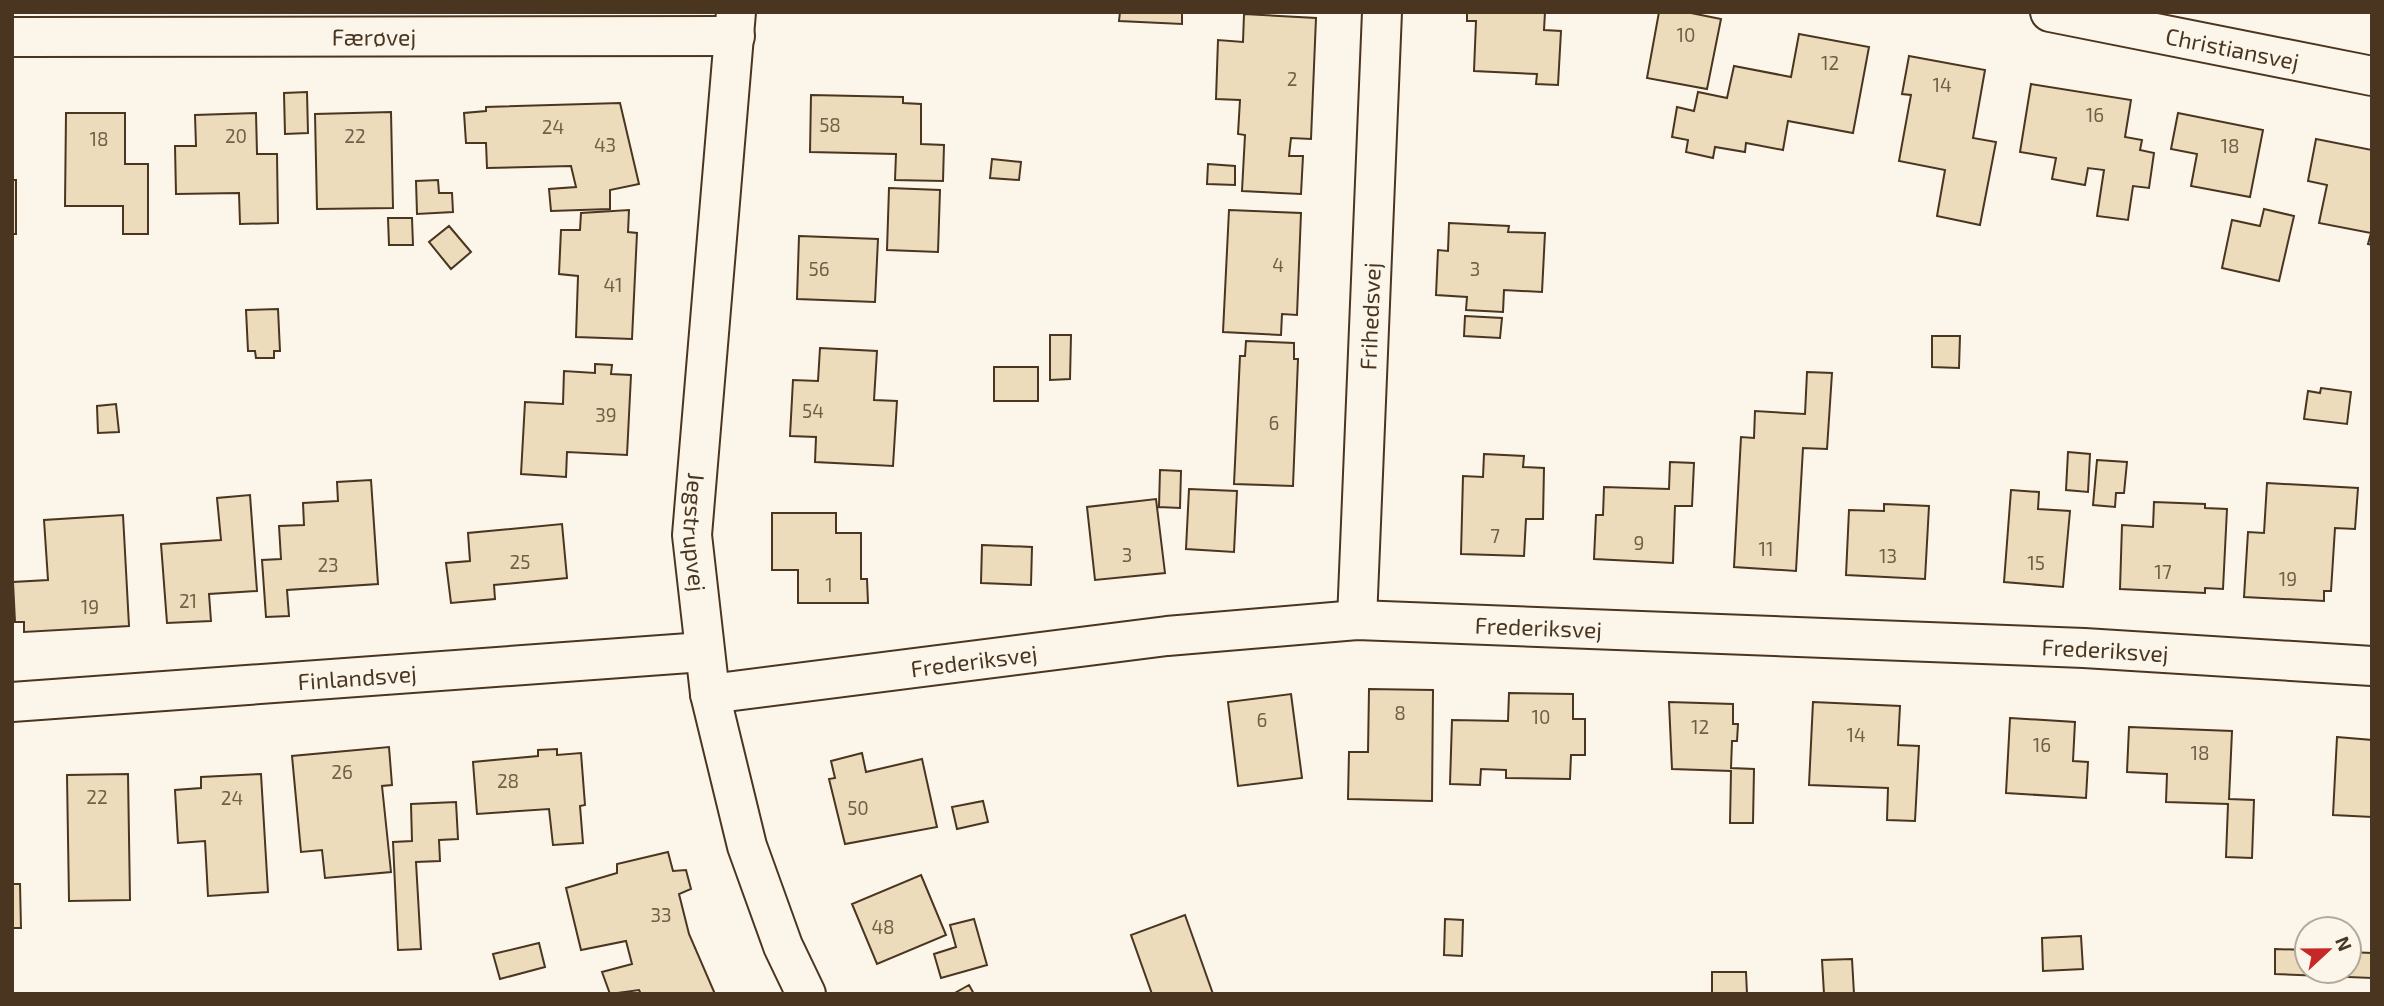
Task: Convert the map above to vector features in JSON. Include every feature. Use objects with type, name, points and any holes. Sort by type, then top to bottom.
[{"type":"street","name":"Frihedsvej","points":[[1357,620],[1382,12]]},
{"type":"street","name":"Christiansvej","points":[[2050,12],[2372,76]]},
{"type":"street","name":"Færøvej","points":[[12,37],[735,24]]},
{"type":"street","name":"Jegstrupvej","points":[[735,24],[692,535],[703,652],[710,694],[747,846],[783,946],[806,994]]},
{"type":"street","name":"Frederiksvej","points":[[710,694],[1167,636],[1357,620],[2084,648],[2372,666]]},
{"type":"street","name":"Finlandsvej","points":[[12,702],[703,652]]},
{"type":"building","points":[[1120,12],[1182,12],[1182,24],[1119,21]]},
{"type":"building","points":[[1467,12],[1545,12],[1544,30],[1561,31],[1558,85],[1536,84],[1537,74],[1474,71],[1476,21],[1467,21]]},
{"type":"building","points":[[1659,12],[1686,12],[1721,19],[1707,89],[1647,78]]},
{"type":"building","points":[[1244,14],[1316,18],[1311,139],[1291,138],[1289,156],[1303,156],[1301,194],[1242,191],[1245,135],[1238,134],[1240,100],[1216,99],[1218,40],[1243,42]]},
{"type":"building","points":[[1799,34],[1869,47],[1853,133],[1788,121],[1783,150],[1746,143],[1745,152],[1715,147],[1713,158],[1686,152],[1688,140],[1672,137],[1677,107],[1694,111],[1698,92],[1727,98],[1734,66],[1791,77]]},
{"type":"building","points":[[1909,56],[1985,70],[1973,138],[1996,142],[1980,225],[1937,216],[1945,170],[1899,161],[1911,95],[1902,94]]},
{"type":"building","points":[[2031,84],[2131,100],[2125,137],[2142,140],[2140,150],[2154,153],[2149,188],[2133,186],[2128,220],[2097,216],[2104,170],[2088,168],[2085,185],[2052,179],[2056,158],[2020,152]]},
{"type":"building","points":[[307,92],[308,133],[285,134],[284,93]]},
{"type":"building","points":[[811,95],[903,97],[903,103],[921,104],[921,144],[944,145],[943,181],[895,180],[896,154],[810,152]]},
{"type":"building","points":[[620,103],[639,184],[610,190],[610,209],[551,211],[549,189],[576,187],[571,166],[487,168],[486,143],[466,143],[464,113],[486,111],[486,107]]},
{"type":"building","points":[[391,112],[393,208],[317,209],[315,114]]},
{"type":"building","points":[[66,113],[125,113],[125,164],[148,164],[148,234],[123,234],[123,206],[65,206]]},
{"type":"building","points":[[256,113],[257,154],[277,154],[278,223],[240,224],[239,193],[176,194],[175,146],[196,146],[195,115]]},
{"type":"building","points":[[2178,113],[2263,130],[2250,197],[2191,186],[2197,154],[2171,149]]},
{"type":"building","points":[[2316,139],[2372,150],[2372,245],[2368,244],[2371,233],[2319,223],[2327,185],[2308,181]]},
{"type":"building","points":[[992,159],[1021,162],[1019,180],[990,178]]},
{"type":"building","points":[[1208,164],[1235,166],[1235,185],[1207,184]]},
{"type":"building","points":[[12,180],[16,180],[16,234],[12,234]]},
{"type":"building","points":[[438,180],[439,193],[452,193],[453,212],[417,214],[416,181]]},
{"type":"building","points":[[889,188],[940,190],[938,252],[887,250]]},
{"type":"building","points":[[2264,209],[2294,216],[2279,281],[2222,268],[2232,220],[2260,226]]},
{"type":"building","points":[[629,210],[628,232],[637,233],[632,339],[576,337],[578,276],[559,274],[561,230],[580,230],[581,213]]},
{"type":"building","points":[[1229,210],[1301,213],[1297,315],[1282,314],[1281,335],[1223,332]]},
{"type":"building","points":[[388,218],[412,218],[413,245],[389,245]]},
{"type":"building","points":[[1449,223],[1509,226],[1508,232],[1545,233],[1542,292],[1504,290],[1503,312],[1466,310],[1467,297],[1436,295],[1438,250],[1448,251]]},
{"type":"building","points":[[449,226],[471,252],[451,269],[429,242]]},
{"type":"building","points":[[799,236],[878,239],[875,302],[797,299]]},
{"type":"building","points":[[278,309],[280,351],[274,351],[274,358],[256,358],[255,351],[248,351],[246,310]]},
{"type":"building","points":[[1465,316],[1502,318],[1500,338],[1464,336]]},
{"type":"building","points":[[1050,335],[1071,335],[1070,379],[1050,380]]},
{"type":"building","points":[[1932,336],[1960,336],[1959,368],[1932,367]]},
{"type":"building","points":[[1246,341],[1294,343],[1294,359],[1298,359],[1293,486],[1234,484],[1240,356],[1245,356]]},
{"type":"building","points":[[820,348],[877,351],[874,400],[897,401],[893,466],[815,462],[816,437],[790,436],[793,380],[818,381]]},
{"type":"building","points":[[595,364],[612,365],[611,374],[631,375],[627,455],[567,452],[566,477],[521,474],[525,402],[563,404],[564,371],[595,373]]},
{"type":"building","points":[[994,367],[1038,367],[1038,401],[994,401]]},
{"type":"building","points":[[1807,372],[1832,373],[1827,449],[1803,448],[1796,571],[1734,567],[1741,437],[1754,438],[1755,411],[1805,414]]},
{"type":"building","points":[[2321,388],[2351,392],[2347,424],[2304,419],[2308,391],[2320,393]]},
{"type":"building","points":[[116,404],[119,432],[98,433],[97,406]]},
{"type":"building","points":[[2068,452],[2090,454],[2088,492],[2066,490]]},
{"type":"building","points":[[1484,454],[1524,456],[1523,467],[1544,468],[1543,519],[1526,519],[1524,556],[1461,554],[1463,476],[1483,477]]},
{"type":"building","points":[[2097,460],[2127,462],[2124,493],[2116,493],[2115,507],[2093,505]]},
{"type":"building","points":[[1670,462],[1694,463],[1692,506],[1675,506],[1673,563],[1594,559],[1596,515],[1603,515],[1604,487],[1669,489]]},
{"type":"building","points":[[1160,470],[1181,471],[1180,508],[1159,507]]},
{"type":"building","points":[[371,480],[378,584],[287,590],[289,616],[266,617],[262,560],[281,559],[279,526],[304,525],[303,503],[338,501],[337,482]]},
{"type":"building","points":[[2267,483],[2358,488],[2355,529],[2335,528],[2331,591],[2324,591],[2324,601],[2244,597],[2248,532],[2264,533]]},
{"type":"building","points":[[1189,489],[1237,491],[1234,552],[1186,549]]},
{"type":"building","points":[[2011,490],[2039,492],[2038,509],[2070,511],[2063,587],[2004,582]]},
{"type":"building","points":[[250,495],[257,591],[209,594],[211,621],[167,623],[161,544],[221,540],[217,498]]},
{"type":"building","points":[[1156,499],[1165,573],[1095,580],[1087,507]]},
{"type":"building","points":[[2154,502],[2205,504],[2205,508],[2227,509],[2223,589],[2205,588],[2205,593],[2120,589],[2122,525],[2153,527]]},
{"type":"building","points":[[1884,504],[1929,506],[1925,579],[1846,575],[1849,510],[1884,511]]},
{"type":"building","points":[[772,513],[836,513],[836,533],[861,533],[861,579],[867,579],[868,603],[798,603],[798,570],[772,570]]},
{"type":"building","points":[[123,515],[129,626],[24,632],[24,622],[15,622],[13,582],[48,580],[44,520]]},
{"type":"building","points":[[562,524],[567,578],[494,585],[495,599],[451,603],[446,563],[470,561],[468,533]]},
{"type":"building","points":[[982,545],[1032,547],[1031,585],[981,583]]},
{"type":"building","points":[[1369,689],[1433,690],[1432,801],[1348,799],[1349,752],[1368,752]]},
{"type":"building","points":[[1509,693],[1573,694],[1573,719],[1585,719],[1585,755],[1571,755],[1570,779],[1506,778],[1506,770],[1481,769],[1480,785],[1450,784],[1452,720],[1508,721]]},
{"type":"building","points":[[1291,694],[1302,778],[1238,786],[1228,702]]},
{"type":"building","points":[[1669,702],[1733,704],[1733,724],[1738,724],[1737,741],[1732,741],[1731,768],[1754,769],[1753,823],[1730,823],[1731,771],[1672,769]]},
{"type":"building","points":[[1813,702],[1900,706],[1898,745],[1919,746],[1915,821],[1887,820],[1888,788],[1809,785]]},
{"type":"building","points":[[2010,718],[2075,722],[2073,761],[2088,762],[2086,798],[2006,793]]},
{"type":"building","points":[[2129,727],[2232,731],[2229,799],[2254,800],[2252,858],[2226,857],[2228,804],[2166,802],[2167,774],[2127,772]]},
{"type":"building","points":[[2337,737],[2372,740],[2372,817],[2333,815]]},
{"type":"building","points":[[389,747],[392,785],[382,786],[391,872],[325,878],[322,850],[301,852],[292,756]]},
{"type":"building","points":[[557,749],[557,755],[581,753],[585,805],[580,806],[583,843],[553,845],[549,809],[477,814],[473,762],[538,756],[538,750]]},
{"type":"building","points":[[862,753],[866,772],[922,759],[937,827],[845,844],[829,779],[835,778],[831,761]]},
{"type":"building","points":[[128,774],[130,900],[69,901],[67,775]]},
{"type":"building","points":[[261,774],[268,892],[208,896],[205,841],[178,843],[175,790],[201,788],[201,777]]},
{"type":"building","points":[[983,801],[988,822],[957,829],[952,807]]},
{"type":"building","points":[[456,802],[458,839],[439,840],[440,861],[416,862],[421,949],[398,950],[393,842],[412,841],[411,804]]},
{"type":"building","points":[[668,852],[673,871],[686,870],[691,889],[679,894],[689,934],[715,994],[641,994],[639,990],[610,994],[602,972],[632,964],[626,941],[581,950],[566,888],[617,873],[617,864]]},
{"type":"building","points":[[921,875],[946,935],[877,964],[852,904]]},
{"type":"building","points":[[12,884],[20,884],[21,928],[12,928]]},
{"type":"building","points":[[1185,915],[1213,994],[1152,994],[1131,935]]},
{"type":"building","points":[[974,919],[987,965],[941,978],[934,954],[956,947],[950,925]]},
{"type":"building","points":[[1445,919],[1463,920],[1462,956],[1444,955]]},
{"type":"building","points":[[2081,936],[2083,969],[2043,971],[2042,938]]},
{"type":"building","points":[[539,943],[545,967],[500,979],[493,954]]},
{"type":"building","points":[[2275,949],[2293,950],[2293,975],[2275,974]]},
{"type":"building","points":[[2363,953],[2372,953],[2372,978],[2363,978]]},
{"type":"building","points":[[1852,959],[1854,994],[1824,994],[1822,960]]},
{"type":"building","points":[[1712,972],[1746,972],[1747,994],[1712,994]]},
{"type":"building","points":[[969,985],[974,994],[953,994]]}]
